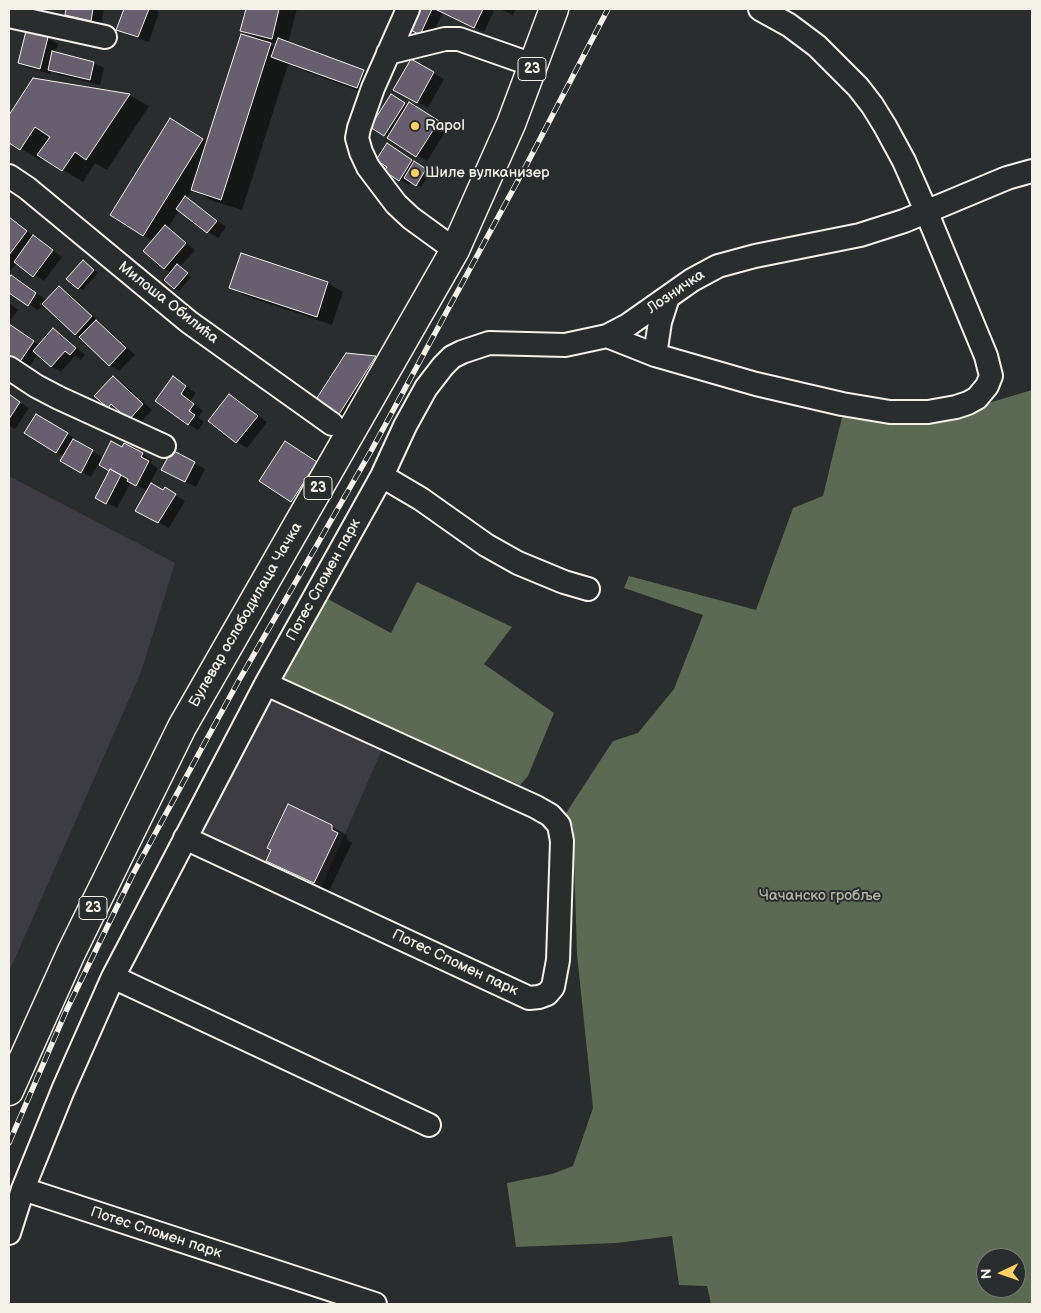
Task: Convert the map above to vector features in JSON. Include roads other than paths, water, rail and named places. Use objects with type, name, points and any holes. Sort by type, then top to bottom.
[{"type":"main road","name":"Булевар ослободилаца Чачка","points":[[9,1091],[71,953],[182,727],[455,250],[511,124],[533,65],[558,10]]},
{"type":"street","points":[[408,9],[358,128],[358,138],[361,152],[368,167],[396,204],[411,218],[455,250]]},
{"type":"street","points":[[607,336],[656,355],[712,372],[803,396],[890,412],[928,412],[956,407],[977,398],[987,386],[991,376],[989,366],[926,211],[904,161],[885,126],[872,105],[842,70],[811,42],[788,25],[760,9]]},
{"type":"street","points":[[9,16],[105,37]]},
{"type":"street","points":[[388,53],[445,39],[458,39],[533,65]]},
{"type":"street","name":"Лозничка","points":[[382,476],[405,426],[434,376],[452,357],[471,348],[489,343],[565,345],[607,336],[628,325],[701,274],[718,266],[755,256],[860,235],[904,221],[1007,178],[1032,171]]},
{"type":"street","name":"Милоша Обилића","points":[[9,176],[27,188],[189,322],[332,424]]},
{"type":"street","points":[[656,355],[660,322],[668,297]]},
{"type":"street","points":[[9,368],[52,394],[164,446]]},
{"type":"street","points":[[382,476],[421,499],[486,545],[518,563],[550,577],[588,589]]},
{"type":"street","name":"Потес Спомен парк","points":[[9,1233],[23,1189],[63,1090],[113,977],[266,684],[382,476]]},
{"type":"street","name":"Потес Спомен парк","points":[[185,838],[529,998],[547,994],[553,987],[558,960],[562,841],[558,826],[550,815],[266,684]]},
{"type":"street","points":[[113,977],[429,1125]]},
{"type":"street","name":"Потес Спомен парк","points":[[23,1189],[375,1304]]},
{"type":"railway","points":[[9,1143],[67,1009],[133,874],[238,682],[371,451],[528,162],[608,9]]},
{"type":"place","name":"Rapol","points":[[415,126]]},
{"type":"place","name":"Шиле вулканизер","points":[[415,173]]},
{"type":"park label","name":"Чачанско гробље","points":[[820,896]]}]
